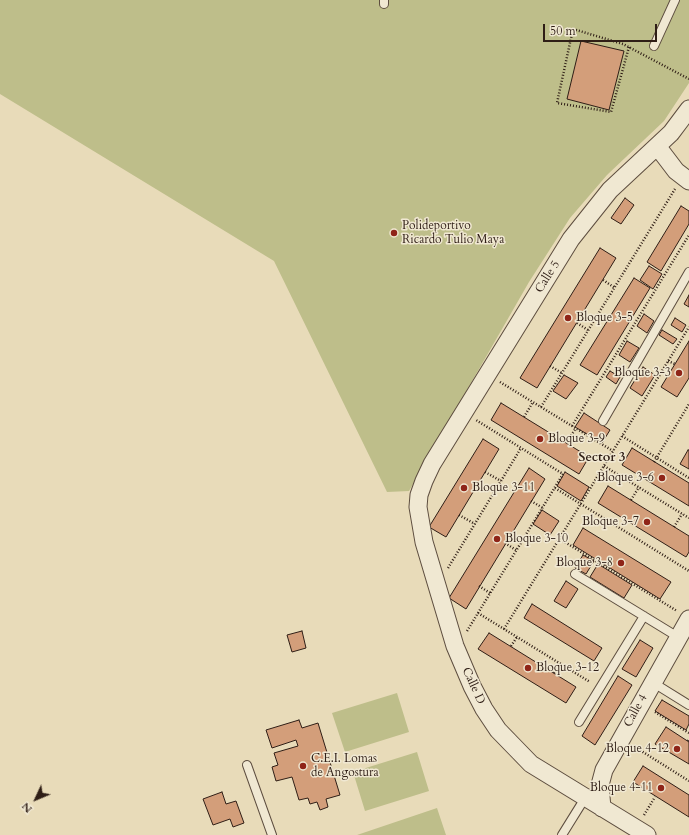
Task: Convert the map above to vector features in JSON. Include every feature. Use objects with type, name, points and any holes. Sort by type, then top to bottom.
[{"type":"street","name":"Calle 5","points":[[432,464],[571,239],[610,190],[657,146],[682,120],[689,109]]},
{"type":"street","points":[[657,146],[686,179]]},
{"type":"street","name":"Calle D","points":[[432,464],[421,488],[418,507],[421,530],[456,649],[484,709],[498,730],[531,764],[641,832]]},
{"type":"street","name":"Calle 4","points":[[602,808],[600,791],[602,775],[678,637],[686,617]]},
{"type":"lane","points":[[654,46],[675,0]]},
{"type":"lane","points":[[603,421],[689,272]]},
{"type":"lane","points":[[575,574],[678,637]]},
{"type":"lane","points":[[579,722],[644,616]]},
{"type":"lane","points":[[652,682],[689,705]]},
{"type":"lane","points":[[247,765],[272,835]]},
{"type":"lane","points":[[562,835],[585,798]]},
{"type":"path","points":[[629,47],[611,112],[558,103],[573,30],[629,47],[689,79]]},
{"type":"path","points":[[541,407],[614,288],[686,179]]},
{"type":"path","points":[[572,426],[689,235]]},
{"type":"path","points":[[602,280],[614,288]]},
{"type":"path","points":[[637,310],[641,313]]},
{"type":"path","points":[[576,323],[588,330]]},
{"type":"path","points":[[504,629],[689,327]]},
{"type":"path","points":[[610,353],[615,356]]},
{"type":"path","points":[[668,361],[674,364]]},
{"type":"path","points":[[550,366],[562,373]]},
{"type":"path","points":[[488,374],[613,451]]},
{"type":"path","points":[[524,417],[533,402]]},
{"type":"path","points":[[654,462],[689,404]]},
{"type":"path","points":[[456,649],[563,474],[463,413]]},
{"type":"path","points":[[566,443],[576,428]]},
{"type":"path","points":[[622,436],[689,478]]},
{"type":"path","points":[[437,586],[521,448]]},
{"type":"path","points":[[604,466],[689,518]]},
{"type":"path","points":[[485,472],[501,481]]},
{"type":"path","points":[[631,500],[639,487]]},
{"type":"path","points":[[555,488],[689,570]]},
{"type":"path","points":[[532,501],[543,508]]},
{"type":"path","points":[[459,514],[475,524]]},
{"type":"path","points":[[674,527],[682,514]]},
{"type":"path","points":[[560,539],[595,559],[686,617]]},
{"type":"path","points":[[506,544],[516,550]]},
{"type":"path","points":[[479,586],[490,593]]},
{"type":"path","points":[[478,613],[600,688]]},
{"type":"path","points":[[511,646],[517,637]]},
{"type":"path","points":[[554,673],[559,663]]},
{"type":"path","points":[[641,703],[689,733]]},
{"type":"path","points":[[621,739],[689,780]]},
{"type":"path","points":[[641,832],[655,796]]},
{"type":"green space","name":"Polideportivo Ricardo Tulio Maya","points":[[0,0],[689,0],[689,83],[664,121],[607,175],[570,218],[529,282],[409,491],[387,492],[274,261],[0,94]]},
{"type":"green space","points":[[397,693],[409,732],[345,752],[332,713]]},
{"type":"green space","points":[[417,752],[429,791],[365,811],[353,772]]},
{"type":"green space","points":[[437,808],[446,835],[357,835]]},
{"type":"building","points":[[581,41],[624,51],[609,110],[567,99]]},
{"type":"building","points":[[625,198],[634,205],[621,224],[611,218]]},
{"type":"building","points":[[681,206],[689,211],[689,224],[661,271],[647,262]]},
{"type":"building","name":"Bloque 3-5","points":[[600,248],[616,258],[537,388],[520,378]]},
{"type":"building","points":[[649,266],[662,274],[653,289],[640,280]]},
{"type":"building","points":[[634,278],[650,288],[597,375],[580,365]]},
{"type":"building","points":[[689,295],[689,307],[684,304]]},
{"type":"building","points":[[644,314],[654,321],[647,333],[637,326]]},
{"type":"building","points":[[675,318],[686,325],[682,332],[671,325]]},
{"type":"building","points":[[662,330],[677,339],[673,344],[659,335]]},
{"type":"building","points":[[627,341],[639,348],[630,362],[619,355]]},
{"type":"building","name":"Bloque 3-3","points":[[689,341],[689,378],[677,397],[661,387]]},
{"type":"building","points":[[643,367],[655,375],[642,396],[630,388]]},
{"type":"building","points":[[610,371],[620,377],[616,384],[606,377]]},
{"type":"building","points":[[564,375],[578,383],[566,399],[553,391]]},
{"type":"building","name":"Bloque 3-9","points":[[501,403],[589,457],[579,474],[491,420]]},
{"type":"building","points":[[584,413],[610,430],[602,443],[575,427]]},
{"type":"building","name":"Bloque 3-11","points":[[483,439],[499,449],[446,537],[429,527]]},
{"type":"building","name":"Bloque 3-6","points":[[632,448],[689,483],[689,506],[622,465]]},
{"type":"building","points":[[689,450],[689,469],[680,464]]},
{"type":"building","name":"Bloque 3-10","points":[[529,468],[545,479],[466,609],[449,598]]},
{"type":"building","points":[[565,472],[589,487],[581,501],[557,486]]},
{"type":"building","name":"Bloque 3-7","points":[[608,486],[689,536],[689,552],[686,557],[598,503]]},
{"type":"building","points":[[542,510],[559,521],[550,535],[533,524]]},
{"type":"building","name":"Bloque 3-8","points":[[583,528],[671,582],[660,599],[573,545]]},
{"type":"building","points":[[583,555],[594,561],[586,574],[575,568]]},
{"type":"building","points":[[598,564],[632,585],[624,598],[590,577]]},
{"type":"building","points":[[566,581],[578,589],[566,608],[554,601]]},
{"type":"building","points":[[532,604],[602,648],[594,661],[524,618]]},
{"type":"building","points":[[302,631],[306,648],[292,652],[287,635]]},
{"type":"building","name":"Bloque 3-12","points":[[489,633],[576,687],[566,703],[478,649]]},
{"type":"building","points":[[640,640],[653,648],[636,677],[622,669]]},
{"type":"building","points":[[618,676],[632,685],[595,745],[582,736]]},
{"type":"building","points":[[662,700],[689,716],[689,724],[686,730],[655,711]]},
{"type":"building","name":"C.E.I. Lomas de Angostura","points":[[299,720],[302,728],[318,723],[340,795],[326,799],[328,807],[320,810],[317,802],[310,804],[308,798],[299,800],[292,777],[276,781],[272,767],[278,765],[274,753],[298,746],[296,740],[272,748],[266,730]]},
{"type":"building","name":"Bloque 4-12","points":[[666,727],[689,742],[689,764],[655,744]]},
{"type":"building","name":"Bloque 4-11","points":[[643,766],[689,795],[689,817],[633,782]]},
{"type":"building","points":[[222,792],[226,804],[236,801],[244,823],[233,827],[230,819],[213,825],[203,799]]},
{"type":"place","name":"Polideportivo Ricardo Tulio Maya","points":[[394,233]]},
{"type":"place","name":"Bloque 3-5","points":[[568,318]]},
{"type":"place","name":"Bloque 3-3","points":[[679,373]]},
{"type":"place","name":"Bloque 3-9","points":[[540,439]]},
{"type":"place","name":"Bloque 3-6","points":[[662,478]]},
{"type":"place","name":"Bloque 3-11","points":[[464,488]]},
{"type":"place","name":"Bloque 3-7","points":[[647,522]]},
{"type":"place","name":"Bloque 3-10","points":[[497,539]]},
{"type":"place","name":"Bloque 3-8","points":[[621,563]]},
{"type":"place","name":"Bloque 3-12","points":[[528,668]]},
{"type":"place","name":"Bloque 4-12","points":[[677,749]]},
{"type":"place","name":"C.E.I. Lomas de Angostura","points":[[303,766]]},
{"type":"place","name":"Bloque 4-11","points":[[661,788]]},
{"type":"district","name":"Sector 3","points":[[602,458]]}]
